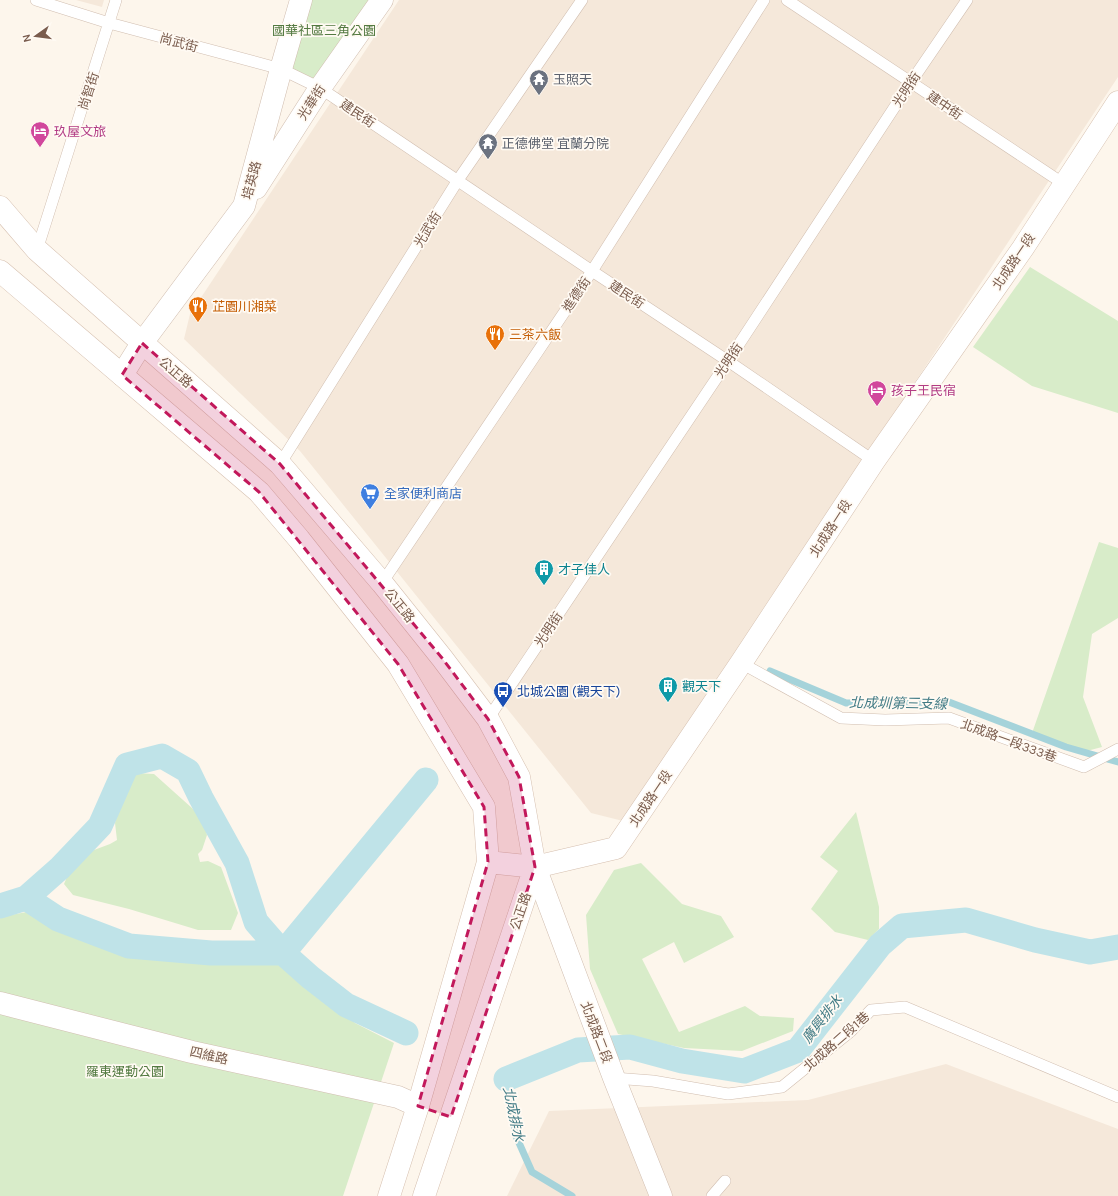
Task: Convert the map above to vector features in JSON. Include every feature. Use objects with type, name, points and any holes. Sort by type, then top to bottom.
[{"type":"street","name":"培英路","points":[[122,375],[142,343],[244,206],[301,0]]},
{"type":"street","name":"光華街","points":[[244,206],[320,88],[382,0]]},
{"type":"street","name":"北成路一段","points":[[488,862],[535,867],[616,848],[741,663],[874,461],[1023,248],[1118,102]]},
{"type":"street","name":"公正路","points":[[0,207],[37,250],[280,464],[382,583],[442,658],[488,719],[519,777],[535,867],[424,1196]]},
{"type":"street","points":[[0,271],[259,492],[299,539],[398,664],[484,807],[488,862],[418,1106],[389,1196]]},
{"type":"street","name":"北成路二段","points":[[535,867],[661,1196]]},
{"type":"street","name":"四維路","points":[[0,1003],[192,1052],[398,1097],[418,1106]]},
{"type":"street","points":[[418,1106],[451,1117]]},
{"type":"lane","name":"尚武街","points":[[36,0],[109,23],[281,69],[320,88]]},
{"type":"lane","name":"尚智街","points":[[37,250],[116,0]]},
{"type":"lane","name":"光武街","points":[[280,464],[458,180],[582,0]]},
{"type":"lane","name":"進德街","points":[[382,583],[592,271],[764,0]]},
{"type":"lane","name":"建中街","points":[[787,0],[1064,184]]},
{"type":"lane","name":"光明街","points":[[488,719],[728,361],[966,0]]},
{"type":"lane","name":"建民街","points":[[320,88],[728,361],[874,461]]},
{"type":"lane","name":"北成路一段333巷","points":[[741,663],[841,718],[885,720],[950,718],[1084,767],[1118,749]]},
{"type":"lane","name":"北成路二段1巷","points":[[612,1071],[653,1081],[728,1094],[782,1087],[852,1031],[871,1010],[905,1007],[1118,1097]]},
{"type":"lane","points":[[712,1196],[726,1180]]},
{"type":"highlighted area","points":[[142,343],[280,464],[442,658],[488,719],[519,777],[535,867],[451,1117],[418,1106],[488,862],[484,807],[398,664],[259,492],[122,375]]},
{"type":"shaded area","points":[[76,0],[104,0],[102,7]]},
{"type":"shaded area","points":[[399,0],[1118,0],[1118,77],[623,821],[591,813],[300,451],[184,339],[190,314]]},
{"type":"shaded area","points":[[946,1064],[1118,1129],[1118,1196],[507,1196],[549,1111],[808,1100]]},
{"type":"green space","name":"國華社區三角公園","points":[[301,0],[382,0],[320,88],[281,69]]},
{"type":"green space","points":[[1030,267],[1118,321],[1118,413],[1032,386],[973,347]]},
{"type":"green space","points":[[1099,542],[1118,548],[1118,618],[1092,634],[1083,697],[1102,747],[1083,752],[1031,736]]},
{"type":"green space","points":[[134,773],[154,774],[202,817],[207,835],[202,850],[198,854],[200,862],[208,861],[221,867],[238,913],[231,930],[198,930],[129,909],[73,895],[64,884],[71,867],[94,850],[117,840],[115,823],[122,792]]},
{"type":"green space","points":[[856,812],[879,907],[879,929],[868,940],[835,932],[811,909],[838,871],[820,857]]},
{"type":"green space","points":[[641,863],[682,904],[721,916],[734,937],[684,963],[674,942],[642,959],[679,1032],[745,1006],[760,1016],[794,1018],[793,1031],[742,1051],[684,1048],[618,1034],[590,969],[586,915],[614,870]]},
{"type":"green space","name":"羅東運動公園","points":[[32,911],[168,953],[259,952],[340,1006],[355,1023],[394,1043],[343,1196],[0,1196],[0,917]]},
{"type":"waterway","name":"北成圳第三支線","points":[[770,671],[846,703],[949,702],[1066,747],[1118,762]]},
{"type":"waterway","points":[[0,906],[26,898],[60,868],[100,826],[127,765],[162,756],[188,771],[201,798],[237,863],[256,922],[283,953],[310,977],[346,1005],[406,1033]]},
{"type":"waterway","points":[[26,898],[58,919],[129,946],[211,953],[283,953],[426,780]]},
{"type":"waterway","name":"廣興排水","points":[[506,1079],[578,1050],[630,1047],[682,1061],[744,1071],[798,1050],[880,945],[902,926],[966,920],[1035,940],[1090,952],[1118,947]]},
{"type":"waterway","name":"北成排水","points":[[506,1079],[516,1136],[532,1172],[572,1196]]},
{"type":"place","name":"玉照天","points":[[539,96]]},
{"type":"place","name":"玖屋文旅","points":[[40,148]]},
{"type":"place","name":"正德佛堂 宜蘭分院","points":[[488,160]]},
{"type":"place","name":"芷園川湘菜","points":[[198,323]]},
{"type":"place","name":"三茶六飯","points":[[495,351]]},
{"type":"place","name":"孩子王民宿","points":[[877,407]]},
{"type":"place","name":"全家便利商店","points":[[370,510]]},
{"type":"place","name":"才子佳人","points":[[544,586]]},
{"type":"place","name":"觀天下","points":[[668,703]]},
{"type":"place","name":"北城公園 (觀天下)","points":[[503,708]]}]
